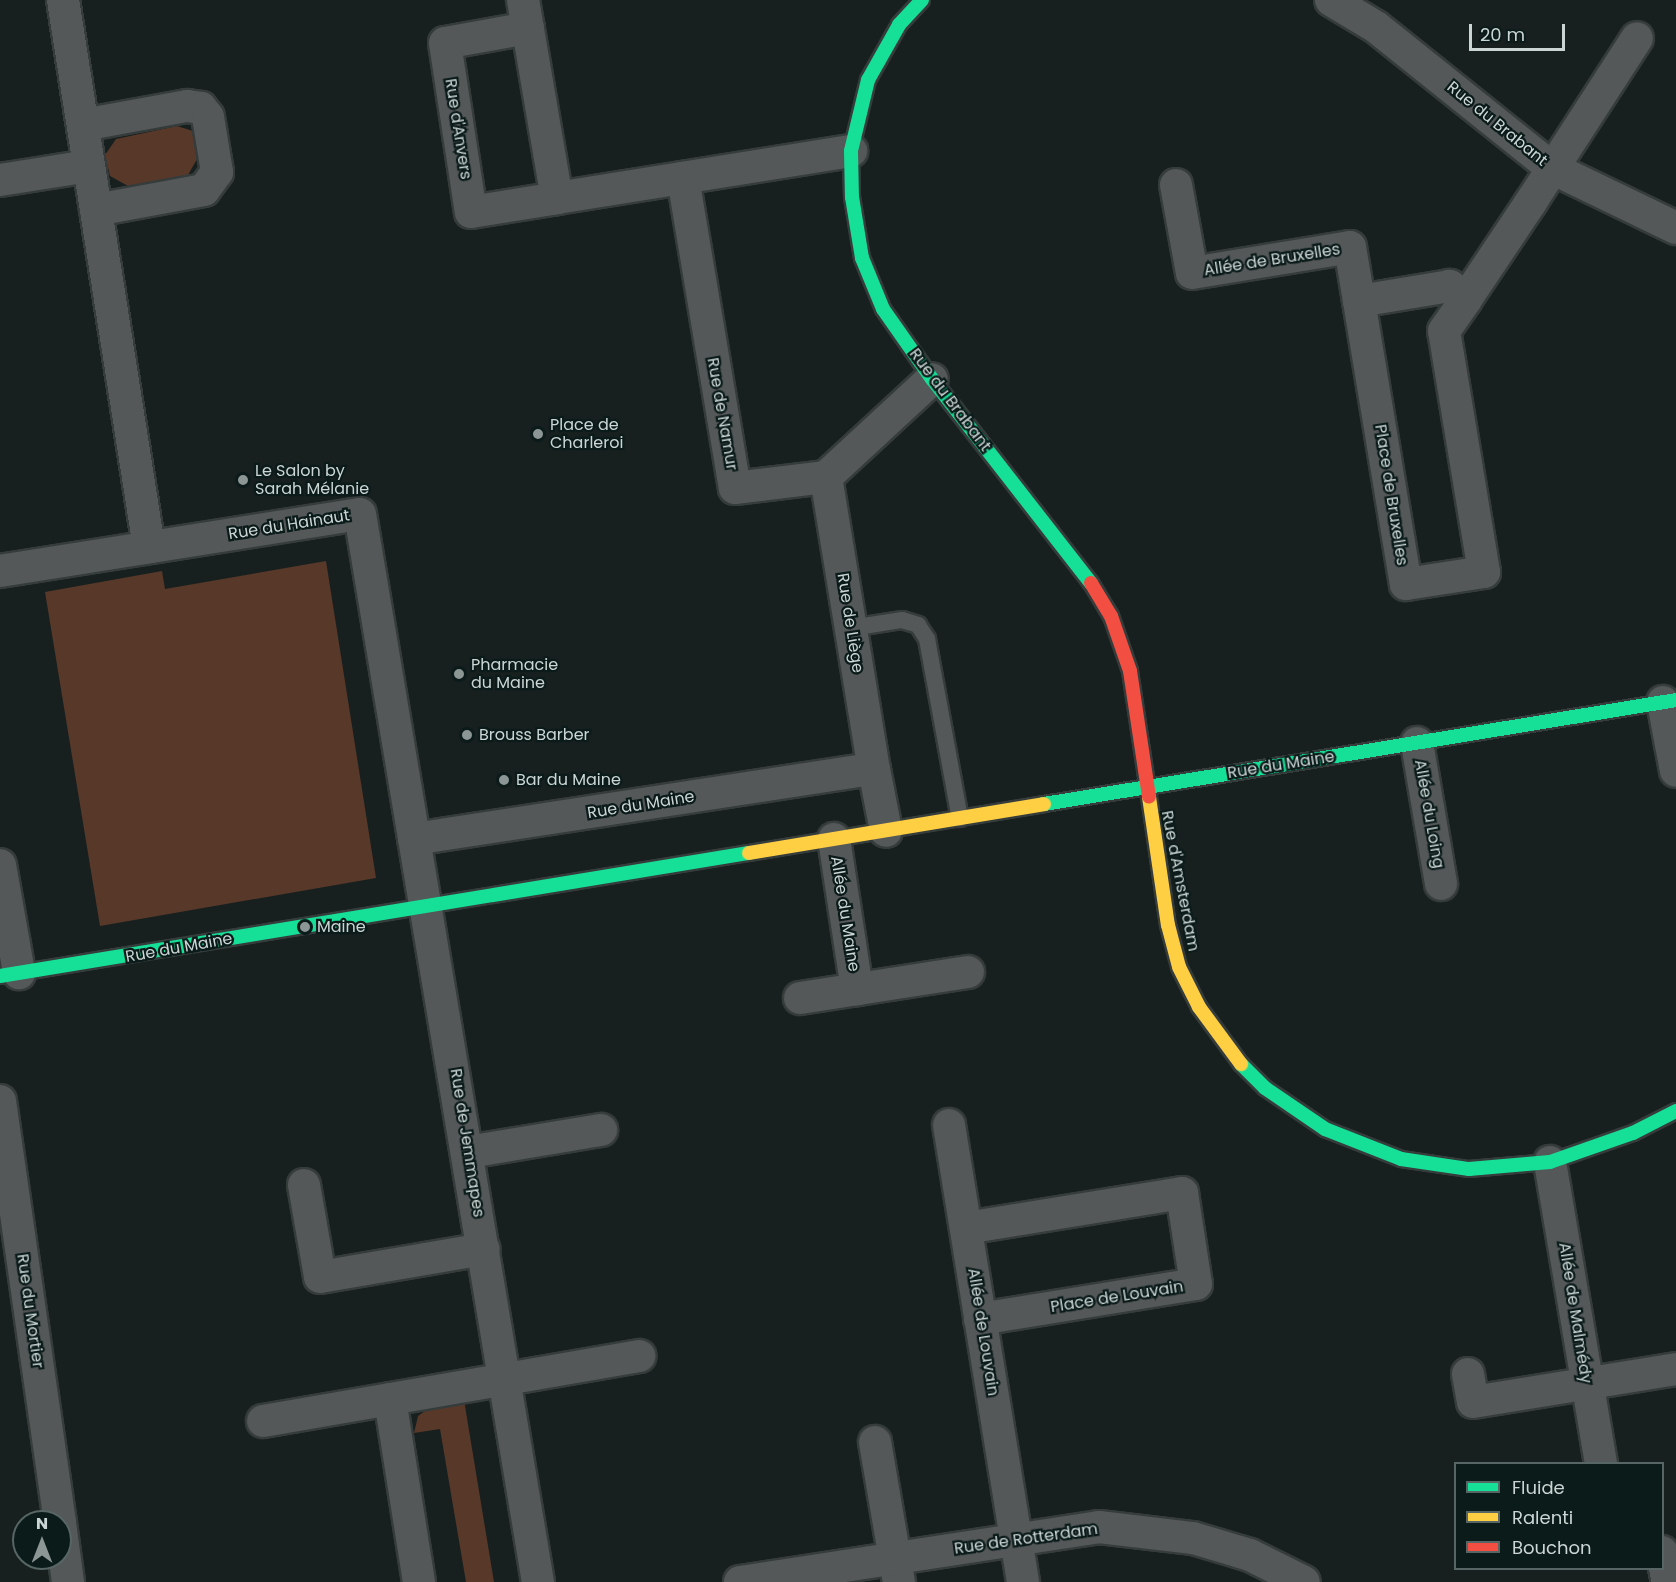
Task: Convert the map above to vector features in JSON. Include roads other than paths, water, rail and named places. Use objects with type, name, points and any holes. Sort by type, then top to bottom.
[{"type":"street","points":[[63,0],[149,547]]},
{"type":"street","name":"Rue du Brabant","points":[[922,0],[899,25],[868,80],[851,151],[852,197],[862,258],[883,309],[932,379],[1086,573],[1107,608],[1130,671],[1146,788]]},
{"type":"street","name":"Rue du Brabant","points":[[1331,0],[1376,27],[1552,168],[1676,228]]},
{"type":"street","name":"Rue d'Anvers","points":[[557,198],[526,14],[445,43],[471,212],[851,151]]},
{"type":"street","name":"Place de Bruxelles","points":[[1359,301],[1406,584],[1484,572],[1444,331],[1637,38]]},
{"type":"street","points":[[83,125],[188,106],[201,108],[208,117],[217,172],[204,190],[96,210]]},
{"type":"street","points":[[0,180],[88,166]]},
{"type":"street","name":"Rue de Namur","points":[[682,178],[735,488],[826,477]]},
{"type":"street","name":"Allée de Bruxelles","points":[[1176,185],[1192,273],[1350,247],[1359,301]]},
{"type":"street","points":[[1359,301],[1450,286],[1466,298]]},
{"type":"street","points":[[826,477],[932,379]]},
{"type":"street","name":"Rue de Liège","points":[[826,477],[874,769]]},
{"type":"street","name":"Rue du Hainaut","points":[[0,571],[360,514],[414,839]]},
{"type":"street","points":[[1670,701],[1676,771]]},
{"type":"street","name":"Rue du Maine","points":[[9,974],[428,907],[1670,701]]},
{"type":"street","name":"Allée du Loing","points":[[1417,743],[1441,884]]},
{"type":"street","points":[[874,769],[886,831]]},
{"type":"street","name":"Rue du Maine","points":[[414,839],[874,769]]},
{"type":"street","name":"Rue d'Amsterdam","points":[[1146,788],[1168,926],[1179,967],[1206,1017],[1242,1065],[1265,1088],[1325,1129],[1401,1159],[1469,1169],[1550,1162],[1633,1133],[1676,1111]]},
{"type":"street","points":[[414,839],[428,907]]},
{"type":"street","name":"Allée du Maine","points":[[834,839],[857,989]]},
{"type":"street","points":[[0,865],[9,974]]},
{"type":"street","name":"Rue de Jemmapes","points":[[428,907],[538,1582]]},
{"type":"street","name":"Allée du Maine","points":[[800,998],[968,972]]},
{"type":"street","name":"Rue du Mortier","points":[[0,1101],[58,1510]]},
{"type":"street","name":"Allée de Louvain","points":[[949,1125],[1023,1582]]},
{"type":"street","points":[[468,1152],[601,1130]]},
{"type":"street","name":"Allée de Malmédy","points":[[1550,1162],[1601,1462]]},
{"type":"street","points":[[304,1185],[320,1277],[484,1249]]},
{"type":"street","name":"Place de Louvain","points":[[966,1228],[1182,1193],[1196,1284],[980,1319]]},
{"type":"street","points":[[263,1421],[639,1356]]},
{"type":"street","points":[[1468,1374],[1473,1402],[1676,1369]]},
{"type":"street","points":[[390,1399],[419,1582]]},
{"type":"street","points":[[875,1442],[897,1570]]},
{"type":"street","name":"Rue de Rotterdam","points":[[740,1582],[897,1570],[1017,1539],[1099,1527],[1192,1538],[1250,1555],[1304,1582]]},
{"type":"street","points":[[1664,1562],[1668,1582]]},
{"type":"lane","points":[[851,627],[902,620],[918,625],[927,639],[960,818]]},
{"type":"place","name":"Place de Charleroi","points":[[538,434]]},
{"type":"place","name":"Le Salon by Sarah Mélanie","points":[[243,480]]},
{"type":"place","name":"Pharmacie du Maine","points":[[459,674]]},
{"type":"place","name":"Brouss Barber","points":[[467,735]]},
{"type":"place","name":"Bar du Maine","points":[[504,780]]},
{"type":"place","name":"Maine","points":[[305,927]]}]
